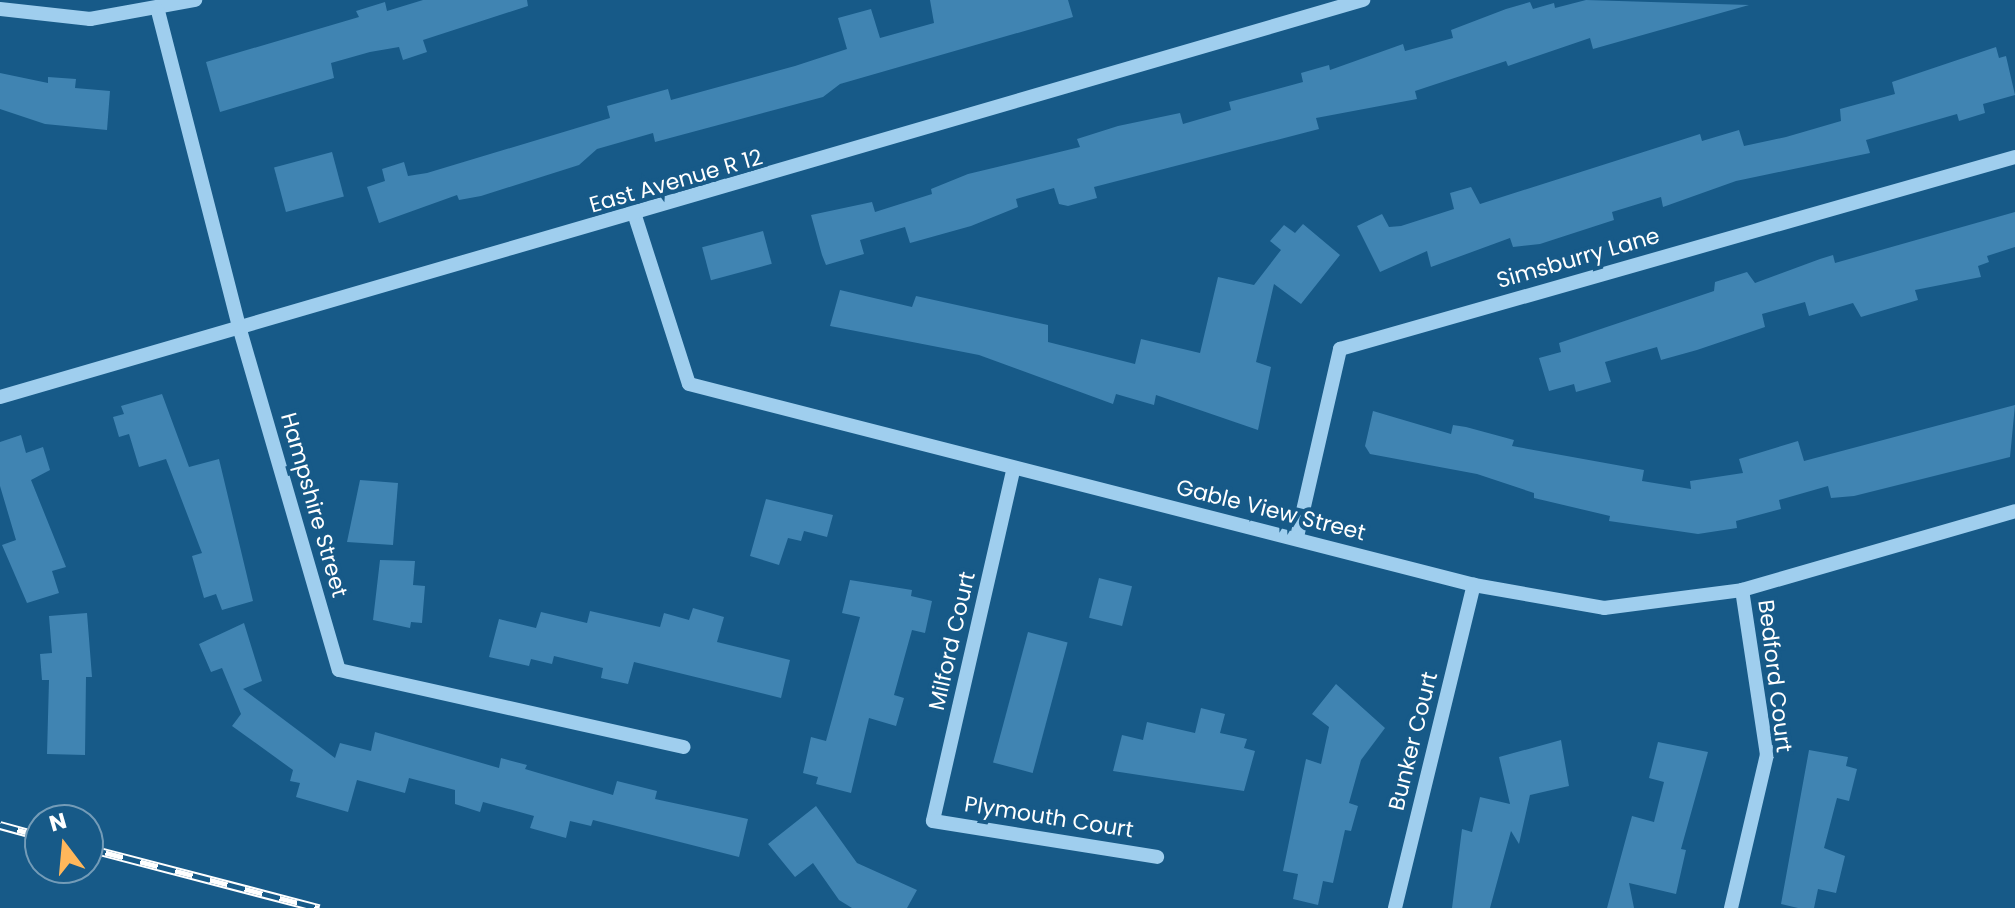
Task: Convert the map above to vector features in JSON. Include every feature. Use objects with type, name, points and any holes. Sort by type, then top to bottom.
[{"type":"street","points":[[0,9],[90,19],[158,11],[195,0]]},
{"type":"street","name":"East Avenue R 12","points":[[0,397],[635,216],[1363,0]]},
{"type":"street","name":"Hampshire Street","points":[[158,11],[240,330],[339,670],[684,747]]},
{"type":"street","name":"Simsburry Lane","points":[[1297,537],[1340,349],[2015,157]]},
{"type":"street","name":"Gable View Street","points":[[635,216],[689,384],[1013,471],[1297,537],[1474,585],[1604,608],[1742,590],[2015,511]]},
{"type":"street","name":"Milford Court","points":[[933,821],[1013,471]]},
{"type":"street","name":"Bunker Court","points":[[1395,908],[1474,585]]},
{"type":"street","name":"Bedford Court","points":[[1731,908],[1767,755],[1742,590]]},
{"type":"street","name":"Plymouth Court","points":[[933,821],[1157,857]]},
{"type":"building","points":[[423,0],[527,0],[528,6],[423,40],[427,52],[403,60],[399,47],[331,63],[334,78],[220,112],[206,62],[359,17],[356,11],[385,2],[387,11]]},
{"type":"building","points":[[930,0],[1068,0],[1073,17],[840,84],[823,97],[655,142],[653,133],[597,149],[579,165],[481,196],[459,200],[457,195],[379,223],[367,187],[385,181],[382,169],[404,162],[408,176],[427,173],[610,118],[607,106],[668,89],[671,100],[795,66],[847,49],[838,18],[871,9],[880,38],[934,23]]},
{"type":"building","points":[[1586,0],[1749,5],[1593,49],[1590,38],[1508,66],[1506,61],[1415,91],[1417,99],[1316,118],[1319,129],[1094,187],[1097,198],[1068,206],[1059,204],[1054,188],[1016,199],[1018,207],[971,226],[910,243],[905,227],[860,240],[864,254],[826,265],[822,255],[811,215],[872,202],[875,212],[932,194],[931,189],[968,174],[1080,147],[1077,139],[1118,126],[1180,113],[1183,124],[1231,110],[1229,102],[1303,82],[1301,73],[1329,65],[1330,70],[1403,44],[1405,51],[1453,38],[1451,30],[1506,9],[1530,2],[1533,9],[1554,3],[1555,8]]},
{"type":"building","points":[[1996,47],[1999,58],[2006,56],[2015,95],[1983,104],[1985,113],[1959,121],[1957,114],[1866,140],[1870,153],[1736,181],[1663,207],[1661,197],[1612,212],[1614,220],[1540,244],[1513,247],[1510,238],[1431,267],[1427,251],[1380,272],[1357,226],[1382,214],[1389,227],[1401,226],[1454,209],[1450,193],[1471,187],[1480,204],[1700,134],[1702,141],[1739,130],[1744,146],[1786,137],[1841,121],[1840,109],[1895,94],[1892,82]]},
{"type":"building","points":[[0,73],[48,83],[48,77],[76,79],[75,88],[110,91],[107,130],[45,124],[0,109]]},
{"type":"building","points":[[332,152],[344,196],[286,212],[274,168]]},
{"type":"building","points":[[2015,212],[2015,247],[1987,256],[1989,262],[1978,266],[1981,277],[1915,290],[1918,300],[1861,317],[1853,303],[1809,316],[1805,302],[1762,314],[1765,327],[1697,350],[1661,360],[1657,347],[1605,362],[1611,382],[1576,392],[1574,384],[1549,391],[1539,358],[1561,352],[1559,343],[1714,291],[1715,282],[1747,272],[1755,283],[1833,255],[1835,263]]},
{"type":"building","points":[[1303,224],[1340,255],[1301,304],[1274,284],[1256,362],[1271,367],[1258,430],[1156,395],[1154,405],[1116,394],[1113,404],[979,355],[830,326],[840,290],[912,307],[916,296],[1048,325],[1048,342],[1135,364],[1141,339],[1200,353],[1218,277],[1254,285],[1281,250],[1270,241],[1284,225],[1295,233]]},
{"type":"building","points":[[763,231],[772,264],[711,280],[702,247]]},
{"type":"building","points":[[162,394],[189,467],[219,459],[253,601],[222,610],[216,594],[204,598],[192,556],[202,553],[166,459],[139,467],[129,434],[119,437],[113,417],[124,414],[121,406]]},
{"type":"building","points":[[2015,405],[2010,457],[1854,496],[1831,498],[1828,486],[1779,500],[1781,509],[1736,521],[1737,528],[1698,534],[1609,521],[1610,516],[1534,498],[1534,493],[1477,474],[1370,454],[1365,446],[1373,411],[1451,434],[1453,425],[1466,427],[1514,440],[1512,446],[1644,470],[1642,481],[1691,489],[1690,481],[1743,473],[1739,459],[1798,441],[1804,461]]},
{"type":"building","points":[[21,435],[26,453],[43,447],[50,470],[31,480],[66,567],[52,571],[59,593],[27,603],[2,545],[16,540],[0,486],[0,442]]},
{"type":"building","points":[[360,480],[398,483],[393,545],[347,542]]},
{"type":"building","points":[[766,499],[833,515],[827,537],[804,531],[801,541],[788,538],[779,565],[750,556]]},
{"type":"building","points":[[380,560],[415,561],[413,585],[425,586],[422,623],[411,622],[410,628],[373,620]]},
{"type":"building","points":[[1099,578],[1132,586],[1122,626],[1089,618]]},
{"type":"building","points":[[850,580],[912,590],[911,596],[932,601],[925,633],[912,630],[894,695],[904,698],[896,726],[869,718],[851,793],[816,784],[818,777],[803,773],[811,737],[826,741],[860,617],[842,613]]},
{"type":"building","points":[[693,608],[724,617],[717,642],[790,660],[781,698],[634,662],[628,684],[601,678],[603,668],[554,656],[552,664],[531,659],[529,666],[489,657],[499,619],[536,628],[541,612],[587,623],[590,611],[660,627],[664,613],[689,620]]},
{"type":"building","points":[[87,613],[92,677],[86,677],[85,755],[47,754],[49,680],[42,680],[40,654],[52,653],[49,616]]},
{"type":"building","points":[[244,623],[262,681],[243,689],[335,758],[340,743],[371,751],[375,732],[499,768],[501,758],[527,765],[525,769],[613,795],[617,781],[657,791],[655,799],[748,819],[739,857],[593,820],[591,826],[570,821],[566,838],[530,828],[534,816],[483,802],[480,812],[455,804],[455,790],[409,778],[405,793],[357,780],[348,812],[296,797],[300,783],[290,781],[293,770],[232,726],[241,714],[222,668],[211,672],[199,644]]},
{"type":"building","points":[[1028,632],[1068,643],[1033,773],[993,762]]},
{"type":"building","points":[[1336,684],[1385,728],[1361,760],[1349,803],[1358,806],[1351,831],[1345,830],[1333,883],[1323,881],[1318,905],[1293,899],[1298,874],[1283,871],[1306,759],[1321,764],[1329,727],[1312,714]]},
{"type":"building","points":[[1201,708],[1225,714],[1220,733],[1247,739],[1244,748],[1255,751],[1244,791],[1113,771],[1122,735],[1143,740],[1147,722],[1195,733]]},
{"type":"building","points":[[1561,740],[1569,786],[1530,795],[1519,844],[1511,831],[1490,908],[1452,908],[1462,829],[1472,832],[1480,797],[1510,804],[1499,757]]},
{"type":"building","points":[[1658,742],[1708,752],[1681,849],[1686,850],[1676,894],[1629,883],[1634,908],[1607,908],[1632,816],[1654,822],[1664,782],[1649,778]]},
{"type":"building","points":[[1809,750],[1848,757],[1846,766],[1857,769],[1849,801],[1837,798],[1824,848],[1845,856],[1836,893],[1818,889],[1814,908],[1798,908],[1781,904]]},
{"type":"building","points":[[816,806],[857,863],[917,890],[907,908],[852,908],[839,900],[813,863],[795,877],[768,844]]},
{"type":"railway","points":[[0,825],[24,832]]},
{"type":"railway","points":[[104,852],[319,908]]}]
